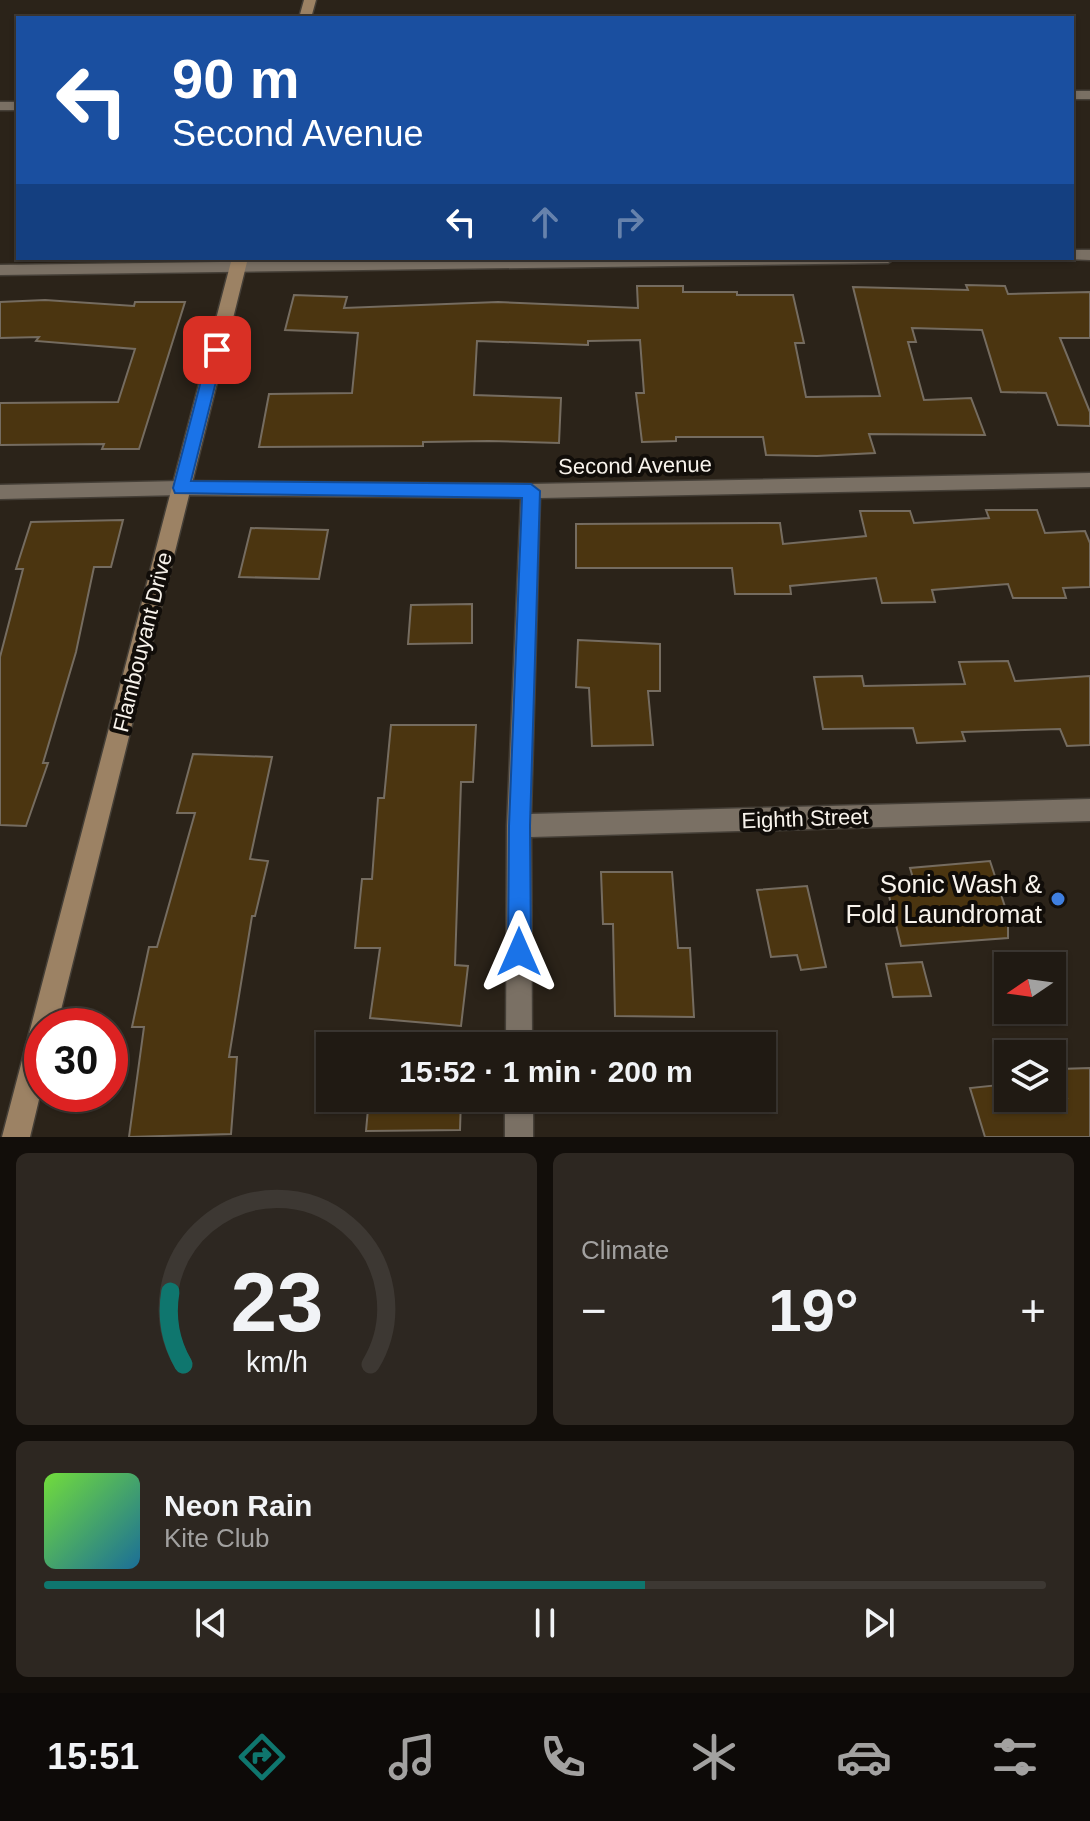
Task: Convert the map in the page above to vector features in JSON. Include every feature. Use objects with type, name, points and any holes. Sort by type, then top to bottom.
[{"type":"street","points":[[0,270],[239,263],[628,260]]},
{"type":"street","name":"Flambouyant Drive","points":[[49,1008],[239,263]]},
{"type":"street","name":"Second Avenue","points":[[0,492],[181,488],[531,491],[1090,480]]},
{"type":"street","points":[[519,1032],[519,826],[531,491]]},
{"type":"street","name":"Eighth Street","points":[[519,826],[1090,810]]},
{"type":"street","points":[[16,1137],[24,1105]]},
{"type":"street","points":[[519,1112],[519,1137]]},
{"type":"building","points":[[966,285],[1005,286],[1008,294],[1090,292],[1090,338],[1060,338],[1090,412],[1090,426],[1058,425],[1046,393],[1001,392],[982,330],[912,328],[916,342],[908,342],[924,400],[971,398],[985,435],[869,434],[875,453],[817,456],[766,455],[763,437],[676,437],[676,441],[642,442],[636,393],[644,393],[640,340],[588,341],[588,345],[477,341],[474,395],[561,398],[559,443],[488,441],[423,442],[423,446],[259,447],[269,394],[352,393],[358,333],[285,330],[294,295],[347,297],[344,308],[498,302],[638,308],[637,286],[683,286],[683,292],[793,295],[804,343],[795,343],[806,397],[880,396],[853,287],[968,290]]},
{"type":"building","points":[[45,300],[134,306],[135,302],[185,302],[139,449],[102,449],[104,444],[0,445],[0,403],[118,402],[135,349],[36,341],[39,337],[0,338],[0,302]]},
{"type":"building","points":[[986,510],[1037,510],[1045,533],[1085,531],[1090,543],[1090,587],[1063,588],[1066,598],[1013,598],[1008,584],[932,590],[935,602],[882,603],[876,578],[790,586],[791,594],[735,594],[732,568],[576,568],[576,524],[780,523],[783,544],[866,536],[860,511],[910,511],[914,523],[989,518]]},
{"type":"building","points":[[123,520],[111,567],[94,567],[76,652],[43,763],[48,763],[26,826],[0,825],[0,657],[23,569],[16,569],[31,522]]},
{"type":"building","points":[[251,528],[328,530],[319,579],[239,577]]},
{"type":"building","points":[[472,604],[472,643],[408,644],[411,605]]},
{"type":"building","points":[[578,640],[660,644],[660,691],[648,691],[653,745],[592,746],[589,688],[576,687]]},
{"type":"building","points":[[1008,661],[1015,681],[1090,676],[1090,745],[1067,746],[1060,729],[962,732],[965,741],[917,743],[913,728],[823,729],[814,677],[862,676],[864,686],[965,684],[959,662]]},
{"type":"building","points":[[391,725],[476,725],[473,782],[461,782],[455,965],[468,966],[461,1026],[370,1018],[380,948],[355,948],[362,879],[372,879],[378,798],[384,798]]},
{"type":"building","points":[[193,754],[272,757],[250,859],[268,861],[255,916],[252,916],[229,1057],[237,1057],[231,1134],[129,1137],[144,1027],[132,1027],[149,947],[157,947],[195,813],[177,813]]},
{"type":"building","points":[[990,861],[1008,916],[1008,938],[901,946],[885,879],[913,878],[910,868]]},
{"type":"building","points":[[601,872],[672,872],[678,948],[690,948],[694,1017],[615,1016],[613,924],[603,924]]},
{"type":"building","points":[[807,886],[826,967],[801,970],[797,955],[771,957],[757,890]]},
{"type":"building","points":[[922,962],[931,996],[893,997],[886,964]]},
{"type":"building","points":[[1090,1068],[1090,1137],[985,1137],[970,1088],[994,1085],[994,1112],[1066,1112],[1066,1069]]},
{"type":"building","points":[[368,1112],[461,1112],[460,1130],[366,1131]]},
{"type":"place","name":"Sonic Wash & Fold Laundromat","points":[[1058,899]]},
{"type":"route","points":[[217,350],[181,488],[531,491],[519,826],[519,952]]}]
